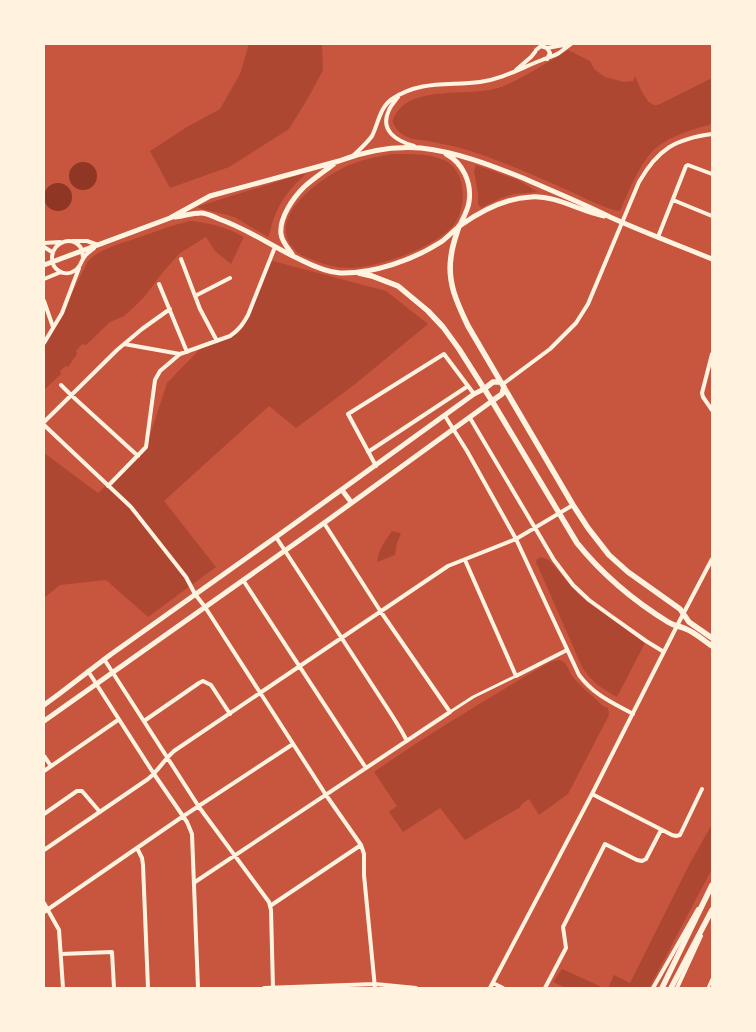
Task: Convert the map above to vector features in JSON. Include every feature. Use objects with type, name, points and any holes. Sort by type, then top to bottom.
[{"type":"main road","points":[[459,226],[451,256],[450,273],[452,289],[458,304],[468,326],[573,505],[609,555],[628,572],[684,613],[690,622],[712,638]]},
{"type":"main road","points":[[359,273],[398,286],[443,327],[492,401],[559,514],[583,550],[609,577],[670,624],[688,630],[712,646]]},
{"type":"main road","points":[[484,389],[493,382],[503,384]]},
{"type":"main road","points":[[492,401],[502,394],[503,384]]},
{"type":"main road","points":[[662,988],[712,884]]},
{"type":"main road","points":[[670,988],[711,913]]},
{"type":"street","points":[[539,44],[536,56],[544,60]]},
{"type":"street","points":[[353,156],[368,141],[385,106],[389,101],[398,96],[417,87],[482,82],[512,73],[544,60],[571,44],[541,46],[512,73]]},
{"type":"street","points":[[544,60],[550,53],[546,46]]},
{"type":"street","points":[[398,96],[389,110],[386,122],[389,132],[397,140],[421,148],[456,154],[501,169],[712,259]]},
{"type":"street","points":[[503,384],[550,349],[576,323],[588,304],[646,169],[657,156],[670,146],[683,140],[712,134]]},
{"type":"street","points":[[44,265],[170,218],[210,196],[353,156],[391,148],[421,148]]},
{"type":"street","points":[[441,152],[458,162],[468,182],[469,204],[459,226]]},
{"type":"street","points":[[294,257],[281,234],[281,225],[285,215],[305,186],[339,161]]},
{"type":"street","points":[[658,237],[686,166],[688,165],[712,174]]},
{"type":"street","points":[[170,218],[203,213],[233,224],[294,257],[321,269],[338,273],[359,273],[396,263],[426,251],[446,238],[459,226],[505,202],[531,197],[550,199],[612,217]]},
{"type":"street","points":[[673,200],[712,216]]},
{"type":"street","points":[[44,245],[67,241],[87,241],[98,245]]},
{"type":"street","points":[[44,279],[60,272],[69,273],[82,264],[82,250],[74,243],[67,241],[58,244],[52,252],[52,262],[60,272]]},
{"type":"street","points":[[44,245],[52,252]]},
{"type":"street","points":[[83,258],[98,245]]},
{"type":"street","points":[[108,486],[146,447],[157,376],[180,354],[230,336],[238,331],[275,247]]},
{"type":"street","points":[[181,259],[195,296],[217,341]]},
{"type":"street","points":[[44,343],[62,313],[78,268]]},
{"type":"street","points":[[195,296],[230,278]]},
{"type":"street","points":[[159,284],[187,352]]},
{"type":"street","points":[[44,302],[53,328]]},
{"type":"street","points":[[170,309],[116,350],[44,423],[131,507],[186,577],[293,744],[361,845],[364,854],[364,875],[375,986]]},
{"type":"street","points":[[124,344],[180,354]]},
{"type":"street","points":[[376,466],[348,414],[444,354],[474,394]]},
{"type":"street","points":[[712,354],[702,393],[702,397],[712,410]]},
{"type":"street","points":[[61,385],[138,456]]},
{"type":"street","points":[[368,452],[468,386]]},
{"type":"street","points":[[44,705],[104,659],[474,394],[484,389]]},
{"type":"street","points":[[44,721],[324,523],[492,401]]},
{"type":"street","points":[[445,416],[516,539],[579,675],[587,686],[599,696],[633,714]]},
{"type":"street","points":[[470,418],[554,560],[573,585],[589,600],[664,652]]},
{"type":"street","points":[[342,490],[351,502]]},
{"type":"street","points":[[44,850],[157,772],[167,757],[174,751],[448,566],[516,539],[573,505]]},
{"type":"street","points":[[324,523],[450,712]]},
{"type":"street","points":[[276,537],[407,741]]},
{"type":"street","points":[[490,988],[712,559]]},
{"type":"street","points":[[465,560],[516,676]]},
{"type":"street","points":[[244,580],[366,768]]},
{"type":"street","points":[[195,882],[450,712],[473,698],[567,650]]},
{"type":"street","points":[[104,659],[199,807],[270,906],[273,988]]},
{"type":"street","points":[[88,671],[118,720],[183,817],[192,834],[198,988]]},
{"type":"street","points":[[144,721],[203,682],[211,685],[230,714]]},
{"type":"street","points":[[44,771],[118,720]]},
{"type":"street","points":[[46,911],[293,744]]},
{"type":"street","points":[[44,756],[51,766]]},
{"type":"street","points":[[592,794],[676,836],[680,835],[702,789]]},
{"type":"street","points":[[44,814],[77,791],[82,791],[100,812]]},
{"type":"street","points":[[545,988],[566,948],[563,927],[605,844],[633,859],[642,861],[646,859],[661,830]]},
{"type":"street","points":[[270,906],[361,845]]},
{"type":"street","points":[[137,848],[144,865],[148,988]]},
{"type":"street","points":[[653,988],[712,884]]},
{"type":"street","points":[[44,904],[46,911],[59,930],[62,988]]},
{"type":"street","points":[[677,988],[711,913]]},
{"type":"street","points":[[61,954],[112,952],[114,988]]},
{"type":"street","points":[[708,988],[712,979]]},
{"type":"street","points":[[493,983],[503,988]]},
{"type":"street","points":[[264,988],[375,986],[416,988]]},
{"type":"shaded area","points":[[249,44],[322,44],[323,70],[289,129],[229,167],[170,188],[150,151],[187,127],[220,109],[240,74]]},
{"type":"shaded area","points":[[568,50],[590,61],[594,69],[605,77],[624,82],[633,81],[635,76],[644,96],[654,105],[660,104],[712,78],[712,122],[709,125],[677,135],[656,148],[641,167],[619,211],[600,205],[485,156],[457,147],[413,139],[403,135],[396,129],[393,120],[397,112],[405,104],[416,98],[442,93],[494,89],[522,77]]},
{"type":"shaded area","points":[[393,154],[417,154],[435,157],[450,164],[456,171],[461,180],[463,200],[461,210],[452,227],[443,235],[419,249],[391,260],[364,267],[331,266],[300,255],[287,238],[286,224],[291,211],[301,199],[313,187],[340,169],[362,161]]},
{"type":"shaded area","points":[[83,162],[93,166],[97,176],[93,186],[83,190],[73,186],[69,176],[73,166]]},
{"type":"shaded area","points":[[476,165],[518,180],[538,192],[514,194],[481,208],[478,204],[474,171]]},
{"type":"shaded area","points":[[305,173],[279,206],[268,237],[236,218],[198,208],[199,206]]},
{"type":"shaded area","points":[[58,183],[68,187],[72,197],[68,207],[58,211],[48,207],[44,197],[48,187]]},
{"type":"shaded area","points":[[190,221],[218,226],[244,237],[231,264],[215,251],[206,237],[180,253],[145,296],[124,316],[110,322],[86,345],[82,344],[68,367],[66,366],[60,371],[61,374],[44,390],[44,343],[62,313],[88,261],[111,247]]},
{"type":"shaded area","points":[[269,260],[386,291],[428,324],[354,385],[296,428],[269,406],[164,501],[216,567],[148,617],[106,580],[60,585],[44,598],[44,453],[98,493],[146,447],[167,383],[204,345],[240,329]]},
{"type":"shaded area","points":[[392,531],[401,533],[395,555],[377,562],[382,546]]},
{"type":"shaded area","points":[[541,557],[549,560],[578,594],[590,604],[645,643],[617,697],[598,685],[582,667],[536,562]]},
{"type":"shaded area","points":[[558,660],[565,664],[583,688],[603,706],[608,708],[609,715],[568,794],[539,815],[529,799],[519,808],[465,840],[440,808],[403,832],[389,812],[397,806],[374,772],[483,702],[550,662]]},
{"type":"shaded area","points":[[712,824],[712,869],[649,988],[608,988],[614,975],[630,983],[689,865]]},
{"type":"shaded area","points":[[562,969],[604,988],[566,988],[553,982]]}]
